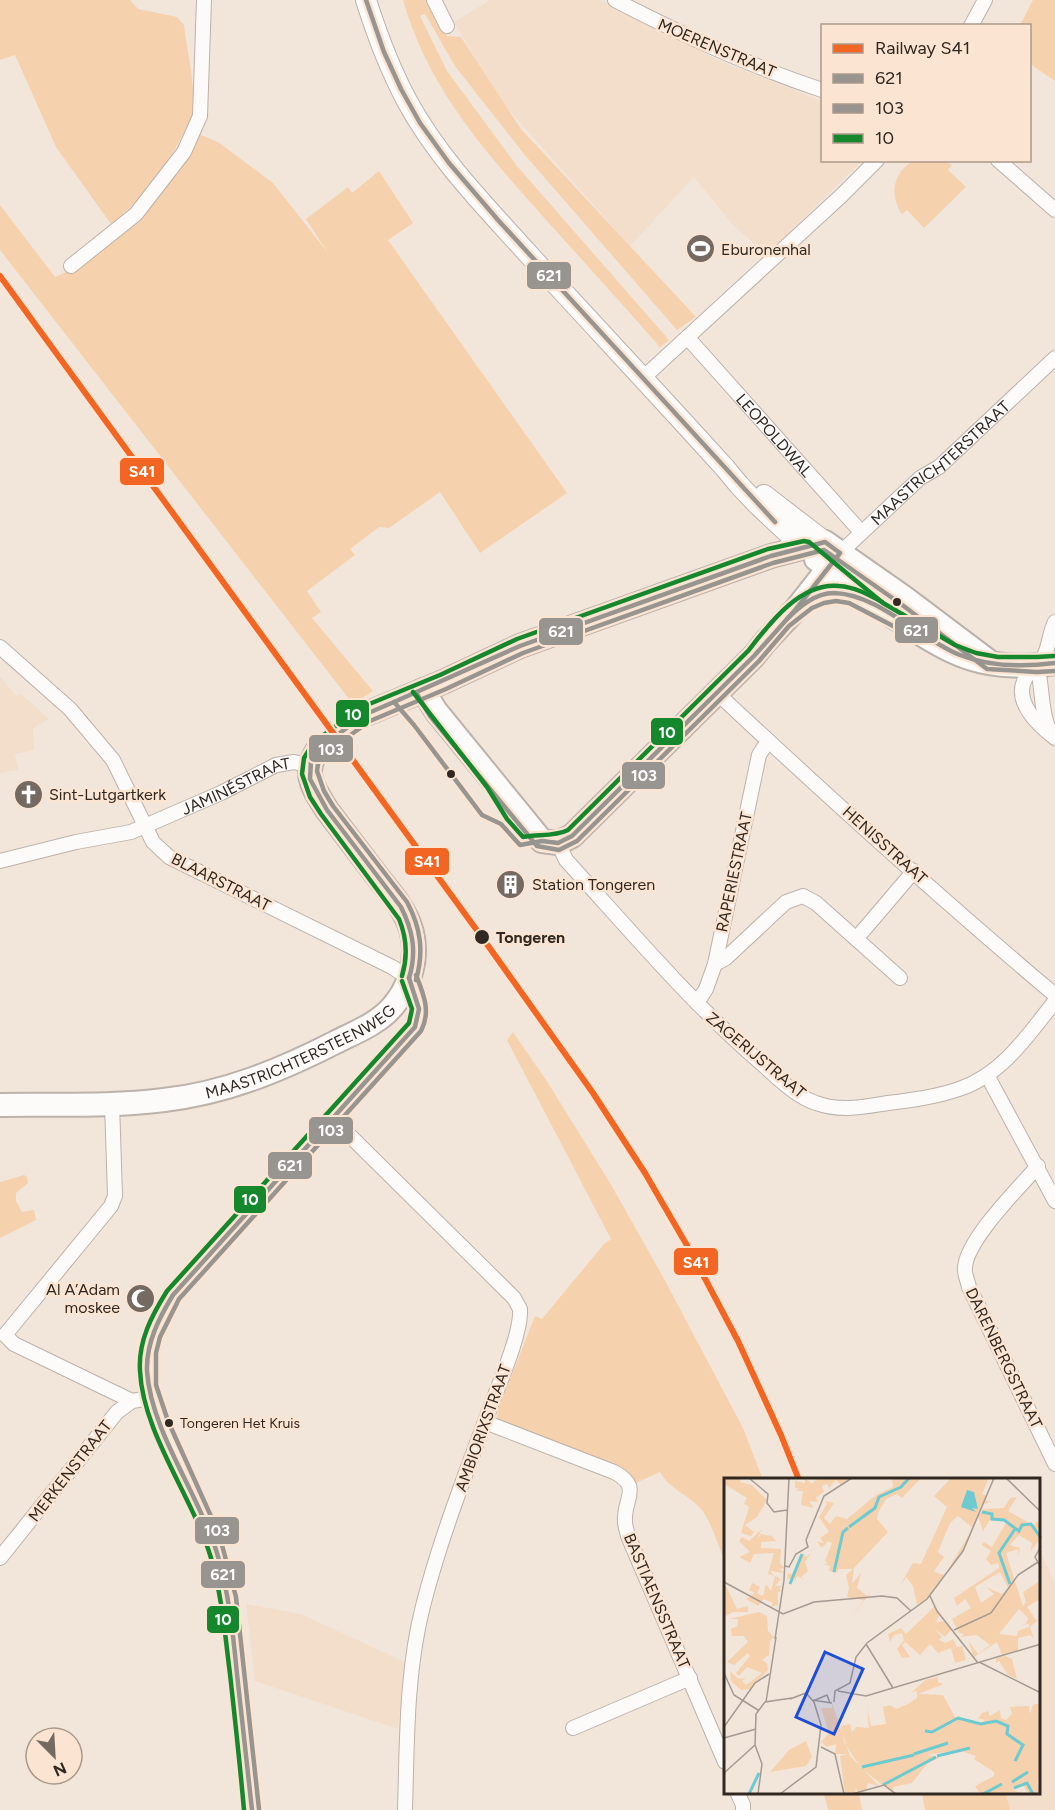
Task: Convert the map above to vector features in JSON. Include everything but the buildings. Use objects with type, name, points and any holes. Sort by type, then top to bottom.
[{"type":"main road","points":[[366,0],[393,73],[407,101],[438,149],[472,192],[644,378],[739,486],[804,548]]},
{"type":"main road","points":[[725,468],[747,481],[831,554],[879,609]]},
{"type":"main road","points":[[771,556],[778,545],[775,522]]},
{"type":"main road","points":[[366,714],[520,646],[771,556],[804,548],[831,554],[895,591],[990,662]]},
{"type":"main road","points":[[423,690],[436,711],[542,841],[558,843],[572,836],[717,693],[796,609],[831,554]]},
{"type":"main road","points":[[796,609],[812,599],[836,592],[879,609],[952,652],[974,660],[1046,664]]},
{"type":"main road","name":"MAASTRICHTERSTEENWEG","points":[[0,1105],[112,1103],[164,1100],[204,1094],[270,1074],[357,1032],[392,1008],[409,978],[414,953],[408,920],[401,907],[327,810],[310,779],[314,757]]},
{"type":"main road","points":[[252,1810],[233,1622],[221,1564],[209,1530],[141,1400],[149,1351],[152,1336],[164,1308],[184,1281],[333,1119],[419,1020],[419,1006],[409,978]]},
{"type":"street","points":[[71,266],[136,214],[184,152],[200,116],[204,0]]},
{"type":"street","points":[[434,0],[447,26]]},
{"type":"street","name":"MOERENSTRAAT","points":[[615,0],[696,42],[821,90]]},
{"type":"street","points":[[972,24],[985,0]]},
{"type":"street","points":[[644,378],[875,162]]},
{"type":"street","points":[[1000,162],[1055,210]]},
{"type":"street","name":"LEOPOLDWAL","points":[[688,338],[861,532]]},
{"type":"street","name":"MAASTRICHTERSTRAAT","points":[[831,554],[861,532],[920,478],[939,467],[1055,358]]},
{"type":"street","points":[[1054,737],[1046,721],[1041,679],[1046,664],[1043,658],[1055,622]]},
{"type":"street","name":"BLAARSTRAAT","points":[[0,647],[70,709],[113,760],[153,842],[169,857],[392,967],[409,978]]},
{"type":"street","points":[[1046,664],[1024,680],[1022,693],[1027,710],[1038,724],[1054,737]]},
{"type":"street","name":"HENISSTRAAT","points":[[717,693],[768,741],[1055,995]]},
{"type":"street","name":"RAPERIESTRAAT","points":[[697,1003],[706,989],[715,964],[759,754],[768,741]]},
{"type":"street","name":"JAMINÉSTRAAT","points":[[144,826],[221,793],[276,765],[314,757]]},
{"type":"street","points":[[0,861],[76,842],[131,832],[144,826]]},
{"type":"street","name":"ZAGERIJSTRAAT","points":[[558,843],[566,860],[716,1024],[803,1097],[828,1107],[845,1109],[937,1095],[962,1088],[987,1075],[1015,1051],[1055,1001]]},
{"type":"street","points":[[856,939],[914,871]]},
{"type":"street","points":[[715,964],[726,958],[786,902],[803,896],[816,903],[900,978]]},
{"type":"street","points":[[987,1075],[1055,1201]]},
{"type":"street","points":[[112,1103],[115,1196],[111,1206],[5,1335],[14,1344],[141,1400]]},
{"type":"street","name":"AMBIORIXSTRAAT","points":[[333,1119],[518,1303],[521,1315],[449,1521],[419,1623],[408,1717],[405,1810]]},
{"type":"street","name":"DARENBERGSTRAAT","points":[[1038,1166],[981,1232],[969,1254],[965,1269],[969,1287],[1055,1464]]},
{"type":"street","name":"MERKENSTRAAT","points":[[0,1558],[117,1412],[141,1400]]},
{"type":"street","name":"BASTIAENSSTRAAT","points":[[485,1422],[614,1472],[627,1482],[631,1496],[624,1521],[628,1536],[724,1760]]},
{"type":"street","points":[[573,1728],[690,1678]]},
{"type":"street","points":[[738,1795],[743,1810]]},
{"type":"shaded area","points":[[0,0],[130,0],[138,9],[177,17],[184,25],[194,103],[192,116],[169,160],[152,183],[111,224],[56,147],[15,55],[0,60]]},
{"type":"shaded area","points":[[403,0],[427,0],[447,36],[461,37],[521,129],[696,317],[677,330],[524,154],[455,66],[425,14],[420,16],[447,71],[517,166],[669,340],[660,347],[481,145],[444,92],[428,63],[414,33]]},
{"type":"shaded area","points":[[490,0],[601,0],[722,62],[821,101],[821,162],[861,162],[767,254],[733,225],[694,177],[630,246],[500,100],[454,22]]},
{"type":"shaded area","points":[[1033,0],[1055,0],[1055,81],[1031,65],[1031,24],[1021,24]]},
{"type":"shaded area","points":[[199,134],[218,142],[273,183],[328,253],[306,219],[348,187],[352,193],[379,171],[413,223],[388,240],[567,493],[480,553],[440,492],[389,528],[379,527],[350,549],[355,555],[307,591],[321,612],[312,618],[373,691],[353,704],[0,250],[0,205],[55,277],[77,267],[124,232]]},
{"type":"shaded area","points":[[912,162],[947,162],[952,165],[948,170],[966,187],[924,228],[907,210],[902,214],[895,199],[895,184],[901,171]]},
{"type":"shaded area","points":[[0,676],[16,696],[20,693],[49,719],[33,728],[34,750],[15,754],[18,770],[0,773]]},
{"type":"shaded area","points":[[513,1032],[548,1083],[610,1183],[662,1275],[743,1428],[762,1478],[724,1478],[724,1559],[704,1513],[694,1502],[669,1484],[660,1472],[636,1483],[627,1472],[505,1425],[497,1418],[498,1410],[535,1316],[542,1319],[604,1244],[611,1239],[507,1040]]},
{"type":"shaded area","points":[[24,1175],[28,1183],[16,1193],[16,1201],[22,1212],[34,1210],[36,1220],[0,1238],[0,1182]]},
{"type":"shaded area","points":[[1040,1551],[1055,1583],[1055,1810],[1010,1810],[1006,1795],[1040,1795]]},
{"type":"shaded area","points":[[246,1604],[301,1614],[405,1662],[398,1729],[255,1681]]},
{"type":"shaded area","points":[[824,1795],[859,1795],[862,1810],[828,1810]]},
{"type":"shaded area","points":[[922,1795],[1006,1795],[1010,1810],[925,1810]]},
{"type":"tunnel","points":[[319,748],[366,714]]},
{"type":"rail line","name":"S41","points":[[0,276],[593,1093],[645,1173],[692,1254],[738,1341],[798,1478]]},
{"type":"transit line","name":"621","points":[[366,0],[384,52],[401,89],[420,123],[449,163],[498,220],[775,522]]},
{"type":"transit line","name":"10","points":[[402,976],[406,947],[399,919],[321,814],[310,797],[302,774],[304,758],[314,742],[362,707],[440,675],[517,639],[768,549],[804,541],[809,542],[883,603],[955,645],[976,653],[998,657],[1054,656]]},
{"type":"transit line","name":"621","points":[[825,542],[840,553],[796,609],[754,656],[572,836],[558,843],[542,841],[520,845],[501,824],[482,815],[394,702],[520,646],[771,556],[825,542]]},
{"type":"transit line","name":"103","points":[[416,980],[420,960],[420,940],[412,912],[407,902],[333,806],[324,791],[317,771],[318,764],[325,753],[370,721],[523,653],[773,563],[824,550],[987,669],[1055,671]]},
{"type":"transit line","name":"10","points":[[413,692],[487,787],[507,819],[523,837],[557,834],[568,830],[748,651],[776,618],[799,598],[811,591],[839,586],[867,594],[882,602]]},
{"type":"transit line","name":"621","points":[[787,619],[820,595],[834,593],[850,595],[883,609],[945,648],[971,659],[1007,665],[1055,663]]},
{"type":"transit line","name":"103","points":[[417,694],[430,716],[537,846],[559,850],[577,841],[759,661],[789,626],[812,608],[836,601],[849,603],[897,628]]},
{"type":"transit line","name":"621","points":[[394,702],[366,714],[319,748],[311,761],[310,779],[327,810],[401,907],[408,925],[413,950],[409,978]]},
{"type":"transit line","name":"103","points":[[259,1809],[236,1597],[219,1534],[168,1421],[156,1385],[156,1353],[160,1337],[179,1299],[421,1031],[426,1010],[424,996],[416,975]]},
{"type":"transit line","name":"621","points":[[252,1810],[225,1583],[209,1531],[157,1417],[150,1394],[147,1361],[158,1322],[173,1295],[415,1027],[419,1009],[409,978]]},
{"type":"transit line","name":"10","points":[[244,1810],[225,1630],[215,1572],[203,1535],[150,1418],[143,1395],[140,1371],[141,1349],[151,1319],[167,1291],[409,1023],[412,1009],[402,981]]},
{"type":"place","name":"Eburonenhal","points":[[700,249]]},
{"type":"place","name":"Sint-Lutgartkerk","points":[[28,794]]},
{"type":"place","name":"Station Tongeren","points":[[511,884]]},
{"type":"place","name":"Tongeren","points":[[482,937]]},
{"type":"place","name":"Al A’Adam moskee","points":[[141,1298]]},
{"type":"place","name":"Tongeren Het Kruis","points":[[169,1423]]}]
